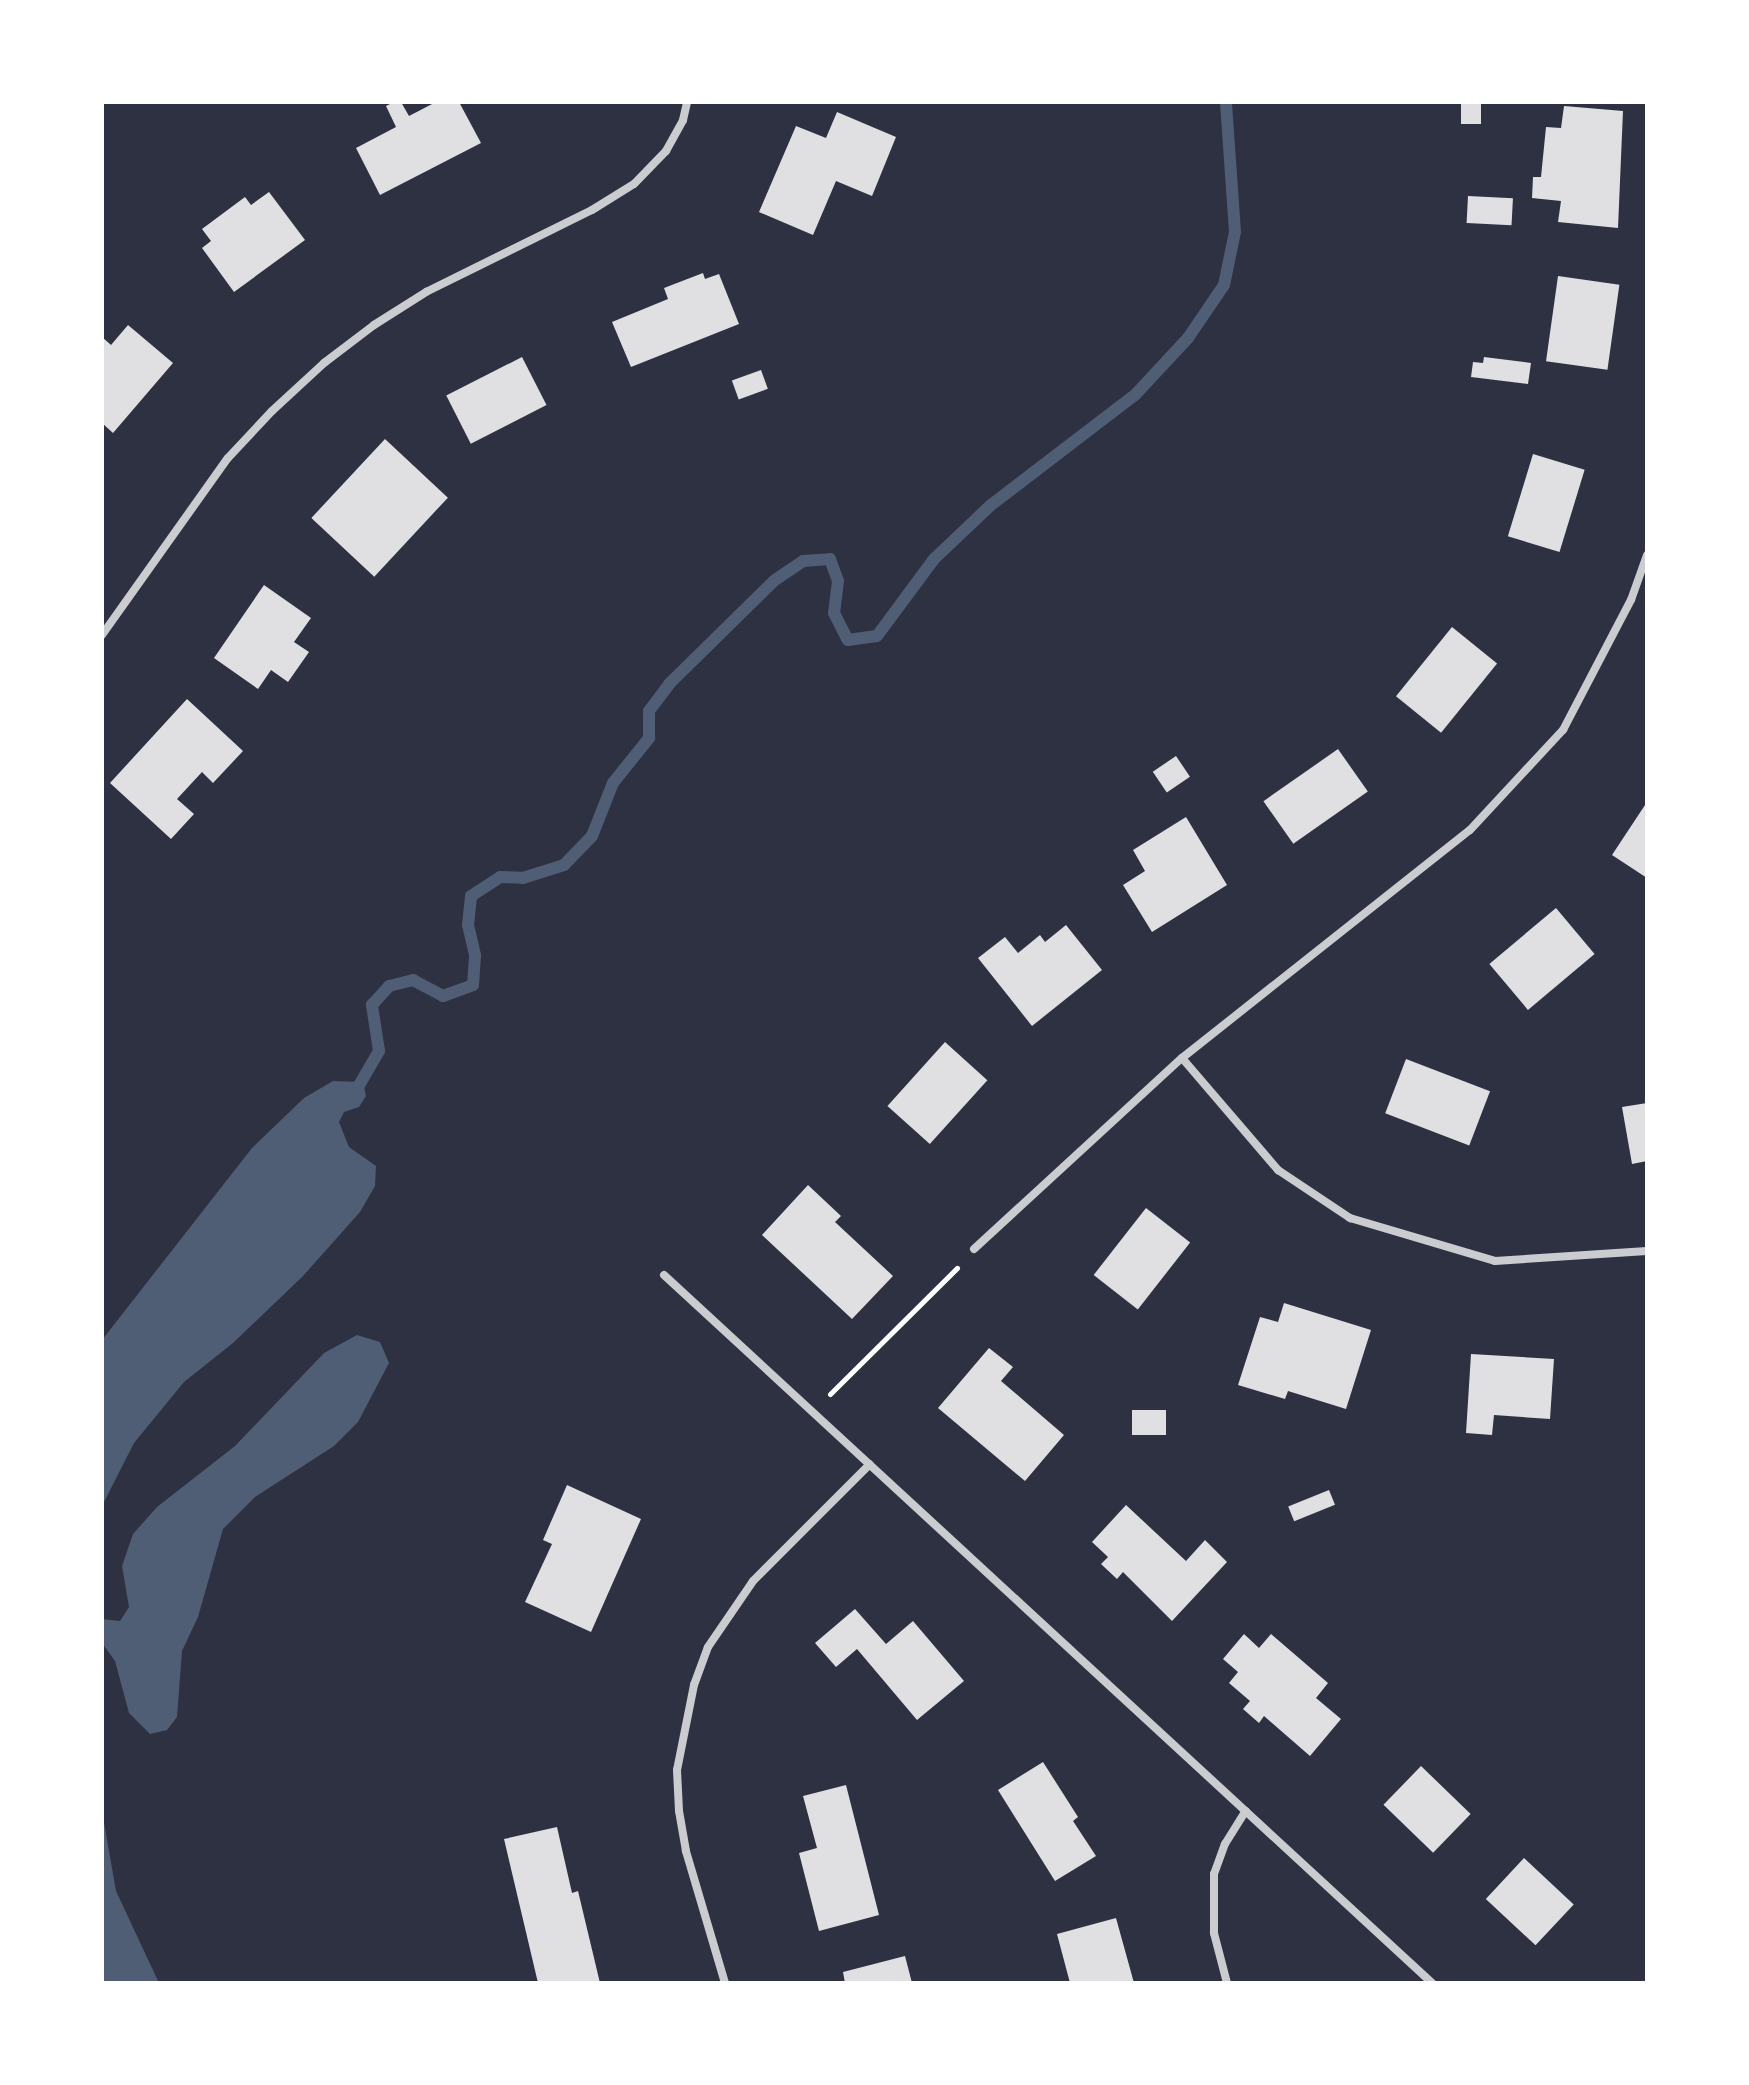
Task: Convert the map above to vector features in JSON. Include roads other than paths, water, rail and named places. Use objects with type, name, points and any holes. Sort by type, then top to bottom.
[{"type":"street","points":[[102,635],[228,458],[324,363],[374,325],[426,292],[592,210],[634,184],[666,151],[683,120],[687,102]]},
{"type":"street","points":[[974,1249],[1182,1058],[1470,830],[1563,730],[1631,600],[1647,555]]},
{"type":"street","points":[[1182,1058],[1278,1170],[1350,1218],[1495,1261],[1647,1251]]},
{"type":"street","points":[[664,1275],[1432,1983]]},
{"type":"street","points":[[725,1983],[686,1851],[679,1811],[677,1770],[694,1685],[708,1647],[753,1581],[870,1464]]},
{"type":"street","points":[[1227,1983],[1214,1933],[1214,1874],[1225,1844],[1246,1811]]},
{"type":"water","points":[[333,1081],[363,1082],[366,1096],[359,1107],[344,1112],[339,1122],[349,1147],[376,1166],[375,1186],[360,1212],[303,1276],[233,1343],[184,1382],[134,1443],[102,1506],[102,1340],[252,1148],[304,1098]]},
{"type":"water","points":[[357,1335],[380,1342],[389,1363],[358,1422],[334,1446],[255,1497],[223,1529],[198,1617],[182,1651],[177,1717],[167,1730],[150,1734],[129,1713],[115,1661],[102,1643],[102,1619],[120,1621],[129,1607],[122,1566],[133,1534],[157,1507],[235,1446],[324,1353]]},
{"type":"water","points":[[102,1811],[116,1891],[159,1983],[102,1983]]},
{"type":"waterway","points":[[354,1094],[379,1051],[372,1005],[389,986],[413,980],[443,996],[473,985],[475,955],[468,925],[471,896],[500,877],[523,878],[564,865],[592,836],[613,783],[649,738],[649,711],[669,684],[775,580],[803,561],[830,559],[838,581],[834,613],[848,640],[877,636],[934,559],[991,505],[1135,395],[1188,338],[1224,285],[1235,232],[1226,102]]}]
